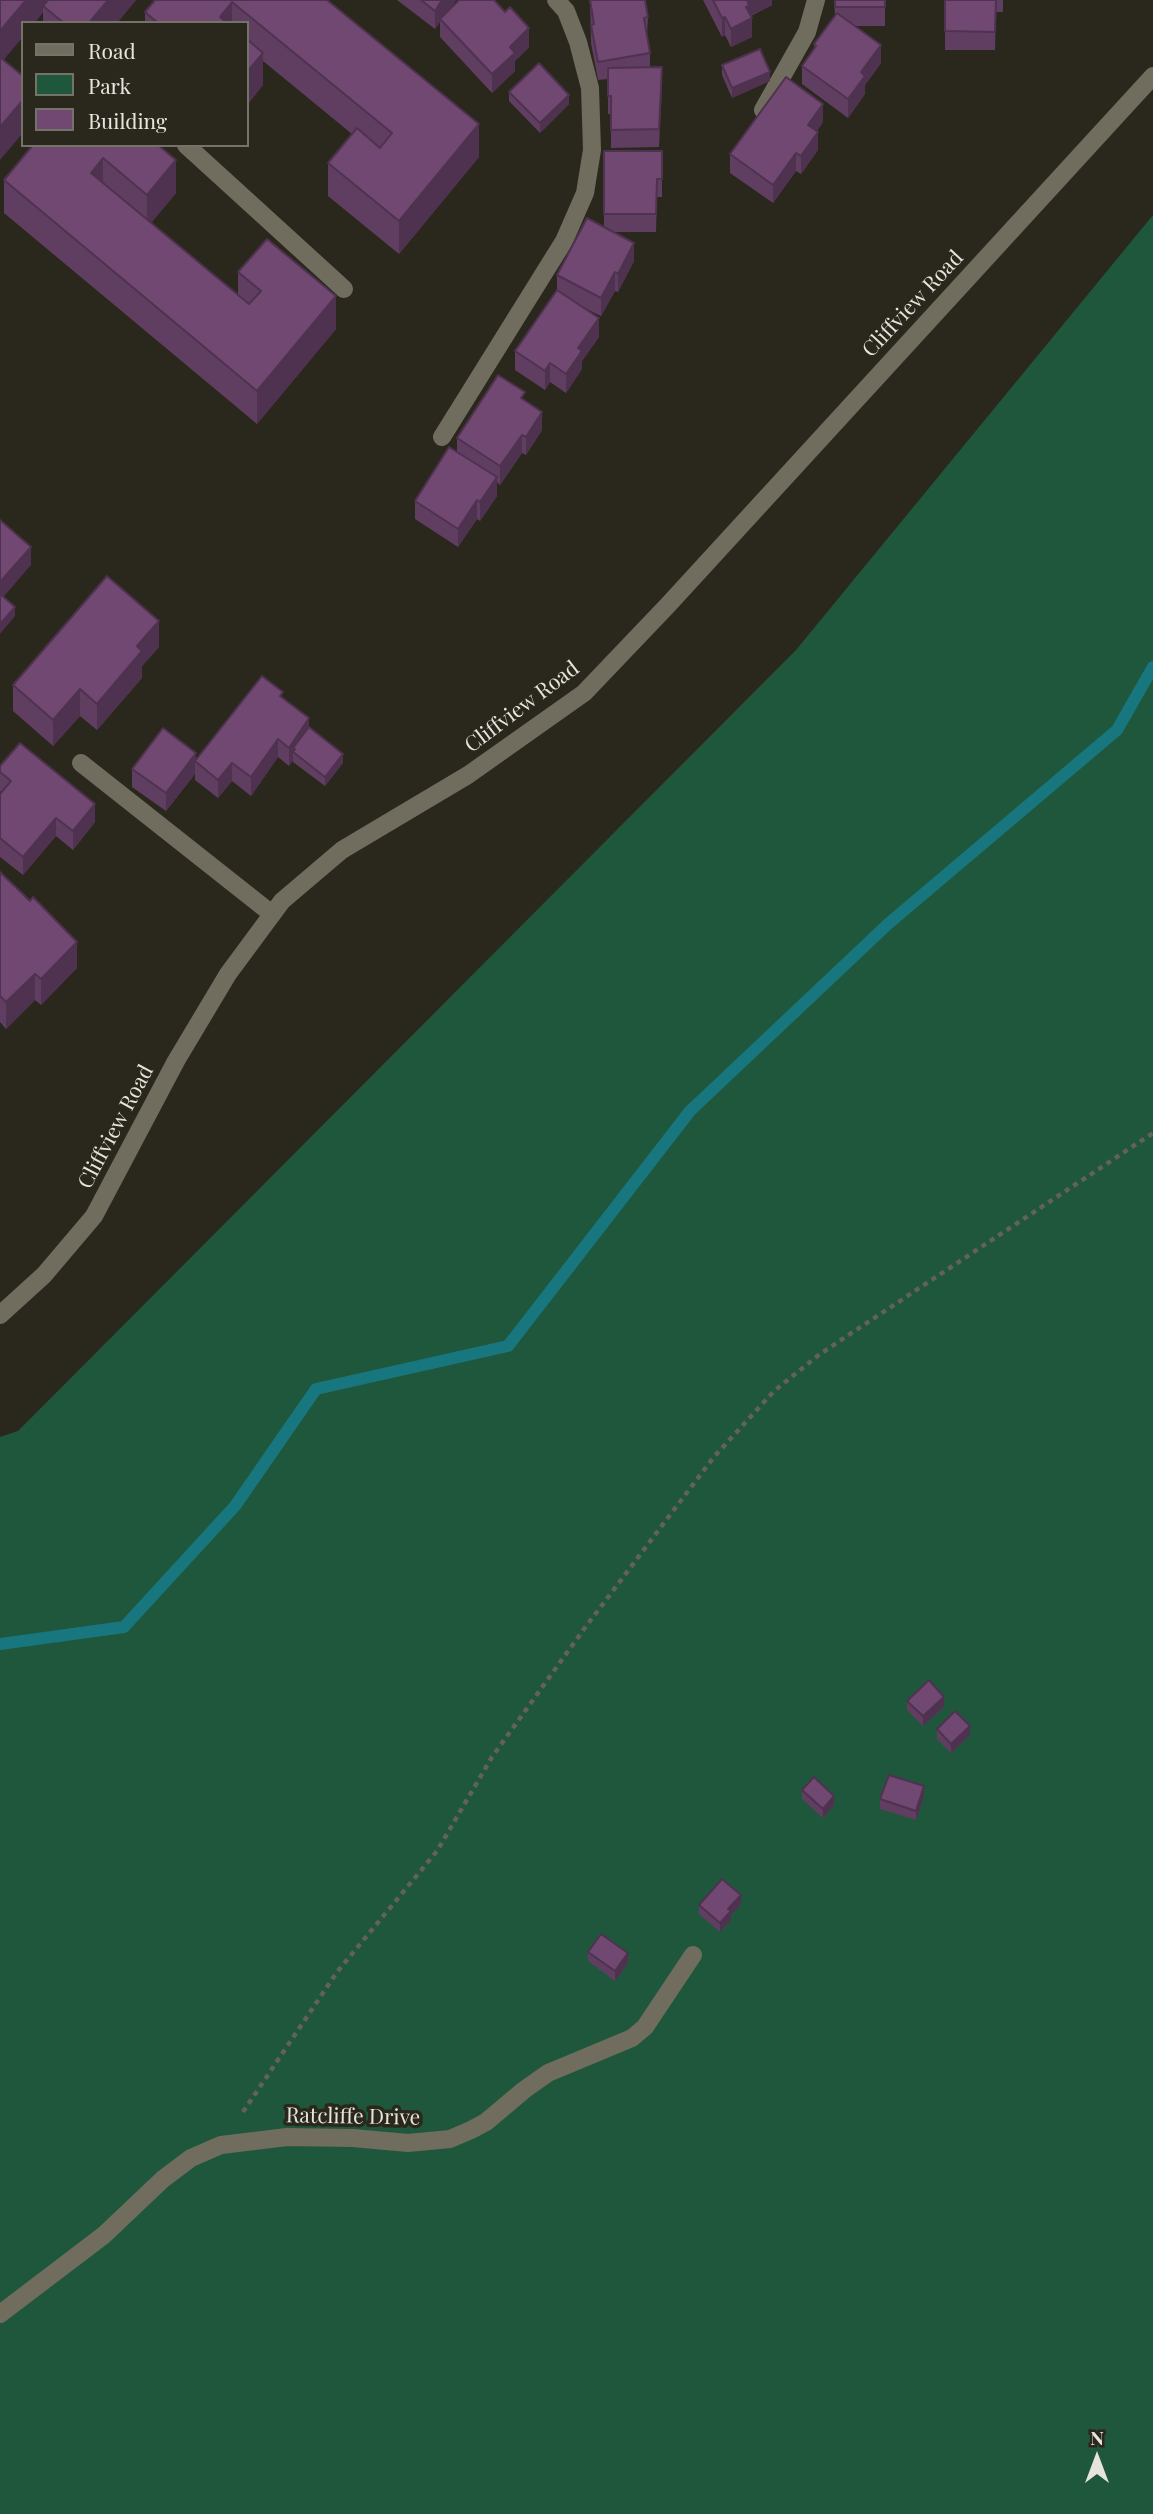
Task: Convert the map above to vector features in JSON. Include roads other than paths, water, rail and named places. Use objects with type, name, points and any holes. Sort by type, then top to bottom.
[{"type":"street","points":[[442,437],[564,241],[585,193],[592,150],[590,88],[578,42],[566,11],[556,0]]},
{"type":"street","points":[[763,110],[807,32],[816,0]]},
{"type":"street","name":"Cliffview Road","points":[[0,1314],[44,1275],[94,1216],[183,1050],[228,974],[282,901],[342,850],[468,775],[584,693],[1153,76]]},
{"type":"street","points":[[188,147],[344,289]]},
{"type":"street","points":[[81,762],[272,914]]},
{"type":"street","name":"Ratcliffe Drive","points":[[0,2314],[104,2235],[181,2165],[222,2145],[287,2137],[352,2138],[408,2143],[450,2139],[486,2122],[548,2073],[632,2038],[645,2027],[693,1955]]},
{"type":"waterway","points":[[0,1644],[124,1627],[235,1506],[316,1389],[508,1346],[690,1111],[888,924],[1117,730],[1153,667]]}]
